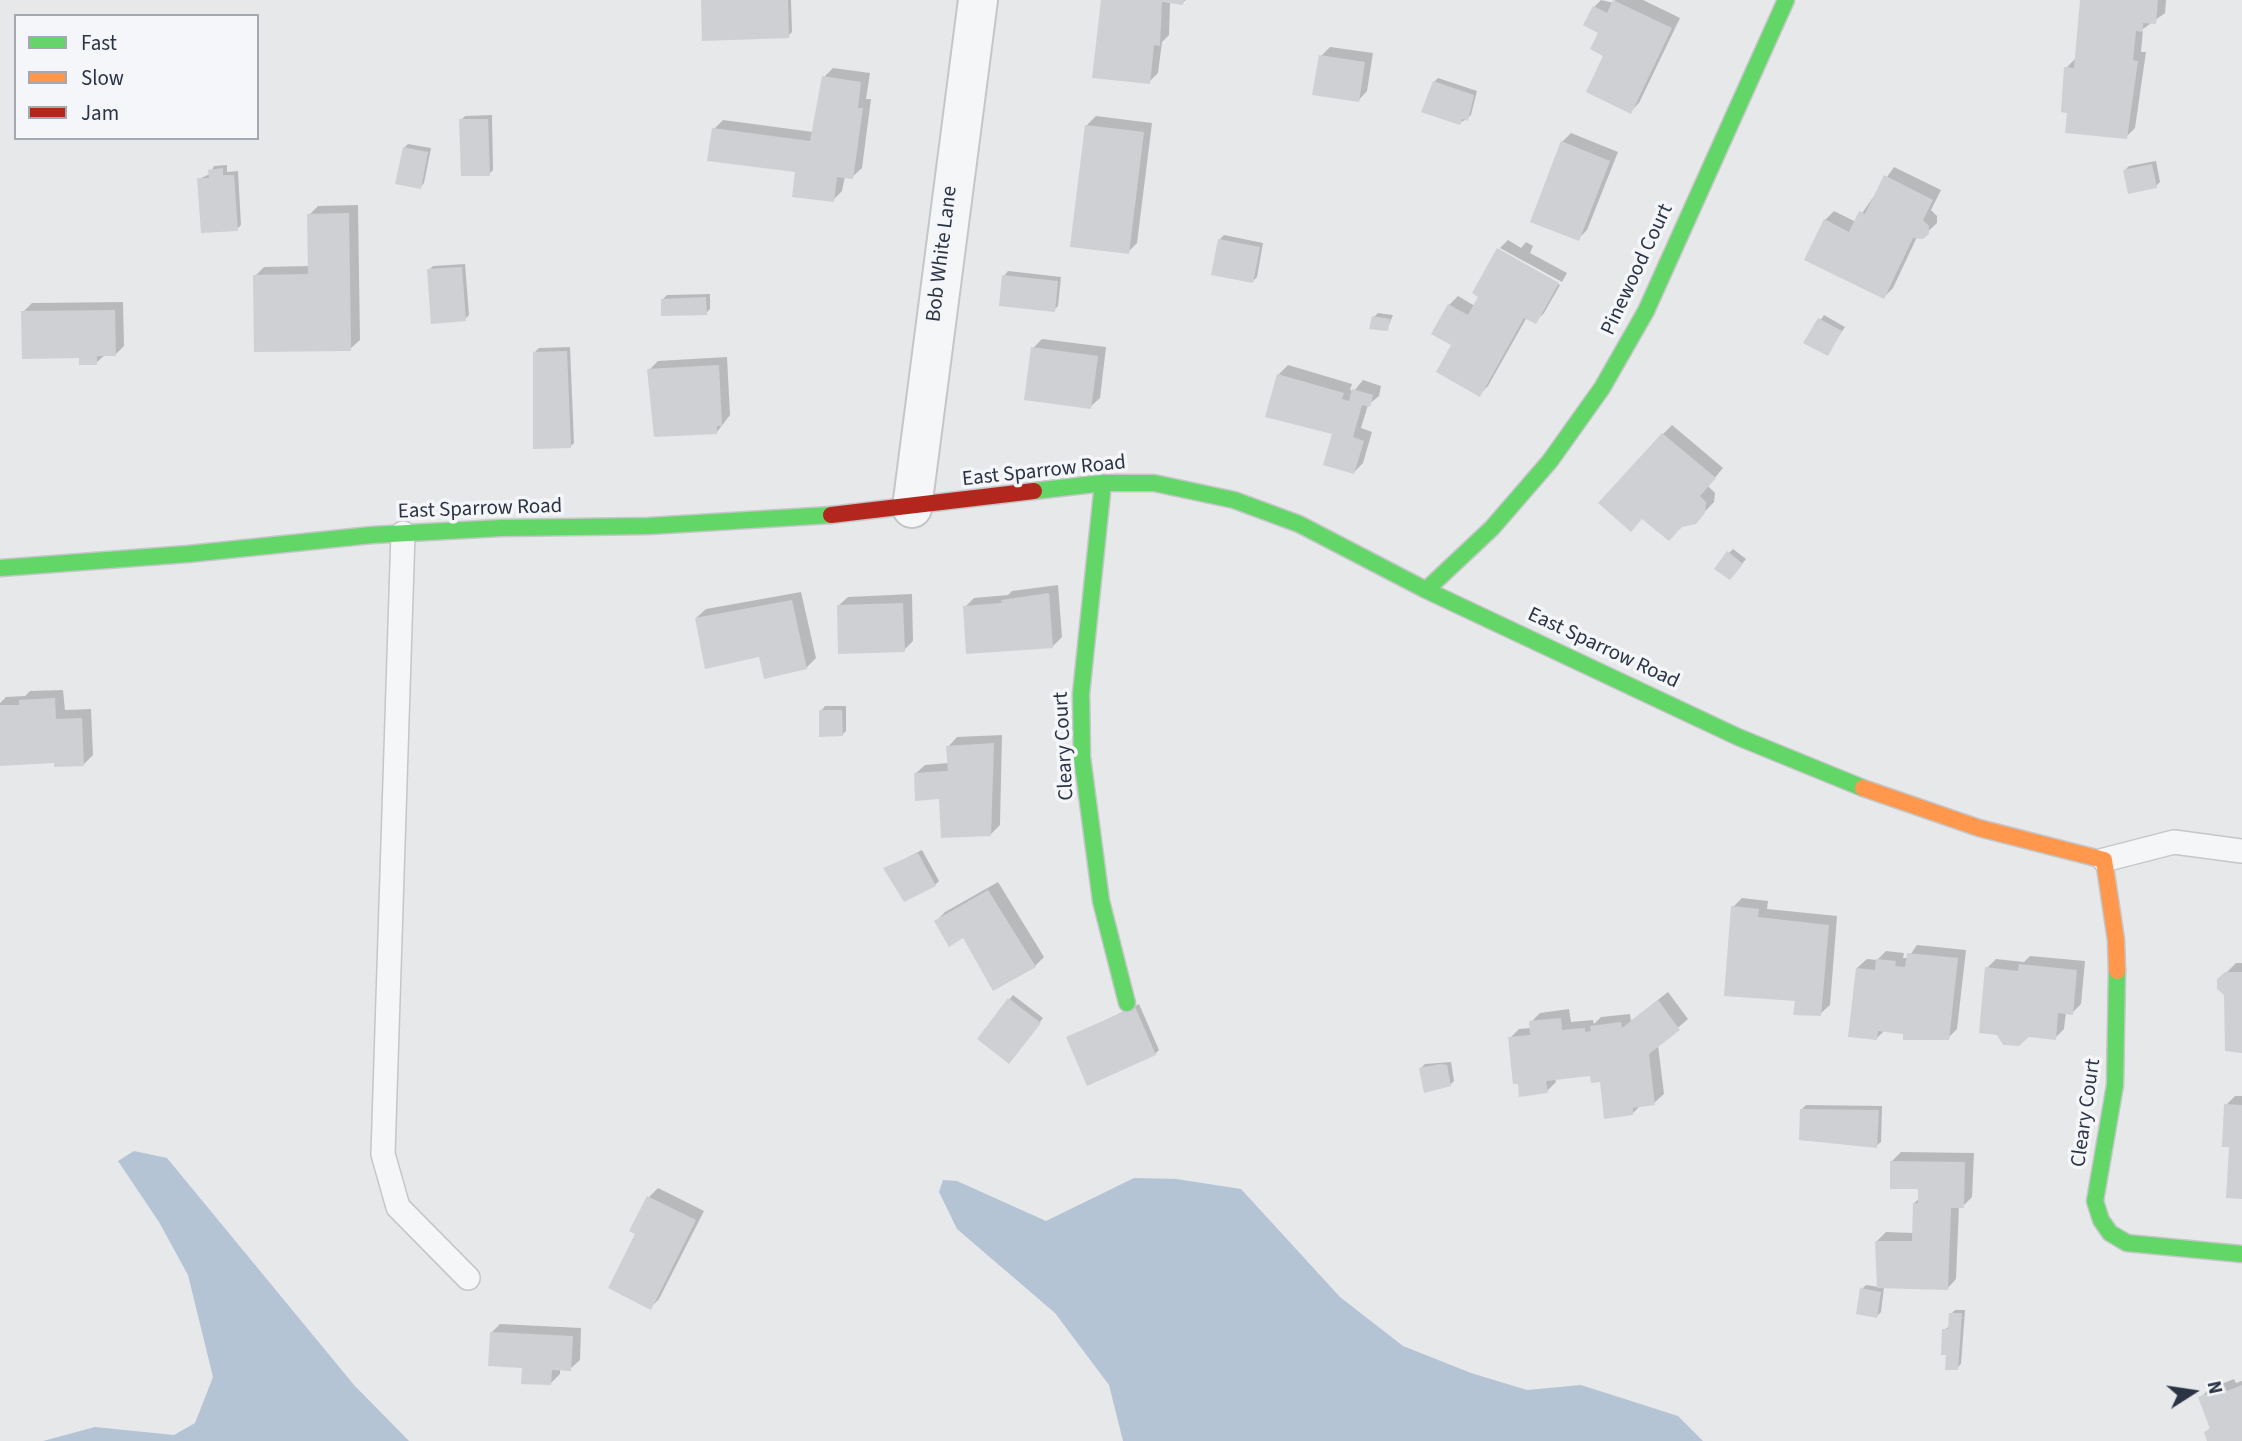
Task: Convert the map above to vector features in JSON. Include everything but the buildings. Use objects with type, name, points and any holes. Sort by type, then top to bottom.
[{"type":"street","name":"Bob White Lane","points":[[912,508],[978,0]]},
{"type":"street","name":"Pinewood Court","points":[[1426,590],[1492,528],[1550,461],[1602,388],[1646,311],[1786,0]]},
{"type":"street","name":"East Sparrow Road","points":[[0,568],[402,533],[649,527],[912,508],[1103,483],[1154,483],[1234,500],[1299,524],[1426,590],[1622,680],[1738,737],[1857,786],[1979,828],[2104,860]]},
{"type":"street","name":"Cleary Court","points":[[1103,483],[1081,694],[1082,757],[1101,901],[1127,1003]]},
{"type":"street","name":"Cleary Court","points":[[2104,860],[2116,940],[2118,1021],[2115,1086],[2095,1201],[2101,1220],[2110,1233],[2127,1243],[2242,1254]]},
{"type":"lane","points":[[402,533],[383,1154],[398,1207],[468,1278]]},
{"type":"lane","points":[[2104,860],[2174,842],[2242,851]]},
{"type":"water","points":[[134,1151],[167,1158],[354,1385],[409,1441],[43,1441],[95,1427],[174,1435],[195,1423],[213,1377],[188,1275],[159,1222],[118,1161]]},
{"type":"water","points":[[1134,1178],[1176,1179],[1241,1189],[1340,1297],[1403,1346],[1471,1373],[1527,1390],[1581,1385],[1678,1416],[1703,1441],[1123,1441],[1109,1385],[1055,1313],[957,1229],[939,1192],[943,1180],[957,1181],[1046,1221]]},
{"type":"traffic: fast","points":[[1426,590],[1492,528],[1550,461],[1602,388],[1646,311],[1786,0]]},
{"type":"traffic: fast","points":[[1103,483],[1081,694],[1082,757],[1101,901],[1127,1003]]},
{"type":"traffic: fast","points":[[1034,491],[1103,483],[1154,483],[1234,500],[1299,524],[1426,590],[1738,737],[1863,788]]},
{"type":"traffic: fast","points":[[0,568],[188,554],[372,535],[501,528],[649,526],[831,515]]},
{"type":"traffic: fast","points":[[2117,971],[2115,1085],[2095,1201],[2101,1220],[2110,1233],[2127,1243],[2242,1254]]},
{"type":"traffic: slow","points":[[1863,788],[1979,828],[2104,860],[2116,940],[2117,971]]},
{"type":"traffic: jam","points":[[831,515],[1034,491]]}]
